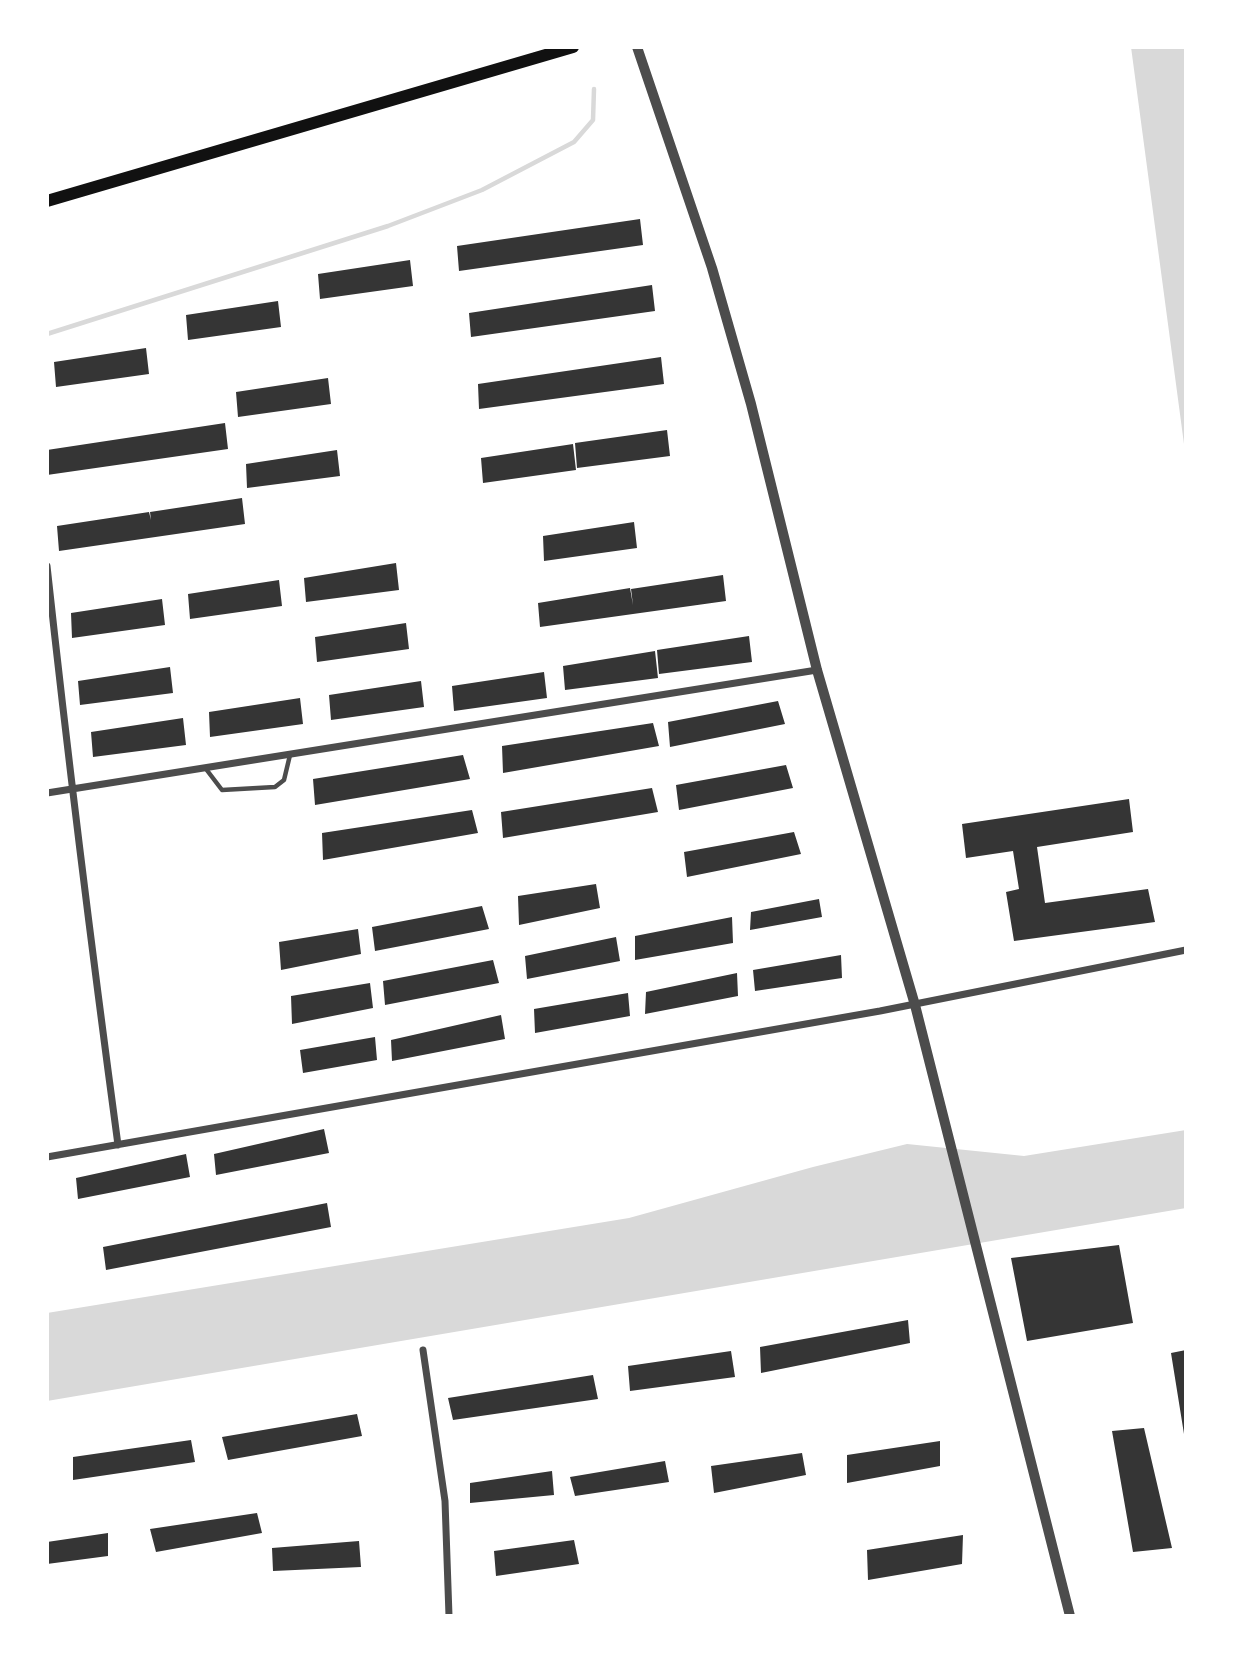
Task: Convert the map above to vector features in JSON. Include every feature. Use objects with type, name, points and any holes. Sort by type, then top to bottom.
[{"type":"main road","points":[[47,201],[573,47]]},
{"type":"street","points":[[637,47],[719,293],[751,404],[817,670],[915,1005],[1070,1616]]},
{"type":"street","points":[[47,566],[64,698],[71,789],[118,1145]]},
{"type":"street","points":[[47,793],[817,670]]},
{"type":"street","points":[[47,1157],[880,1011],[1183,951]]},
{"type":"street","points":[[423,1350],[445,1501],[449,1616]]},
{"type":"lane","points":[[206,769],[222,790],[232,792],[275,787],[284,780],[290,755]]},
{"type":"shaded area","points":[[1131,47],[1186,47],[1186,459]]},
{"type":"shaded area","points":[[1186,1130],[1186,1208],[47,1401],[47,1313],[629,1218],[907,1144],[1024,1156]]},
{"type":"building","points":[[640,219],[643,245],[459,271],[457,246]]},
{"type":"building","points":[[410,260],[413,286],[320,299],[318,274]]},
{"type":"building","points":[[652,285],[655,311],[471,337],[469,313]]},
{"type":"building","points":[[278,301],[281,327],[188,340],[186,315]]},
{"type":"building","points":[[146,348],[149,374],[56,387],[54,362]]},
{"type":"building","points":[[661,357],[664,384],[479,409],[478,384]]},
{"type":"building","points":[[328,378],[331,404],[238,417],[236,392]]},
{"type":"building","points":[[225,423],[228,449],[47,475],[47,450]]},
{"type":"building","points":[[667,430],[670,456],[577,468],[575,443]]},
{"type":"building","points":[[573,444],[576,470],[483,483],[481,458]]},
{"type":"building","points":[[337,450],[340,476],[247,488],[246,464]]},
{"type":"building","points":[[242,498],[245,524],[59,551],[57,526],[149,512],[151,520],[150,512]]},
{"type":"building","points":[[634,522],[637,548],[544,561],[543,536]]},
{"type":"building","points":[[396,563],[399,590],[306,602],[304,578]]},
{"type":"building","points":[[723,575],[726,601],[540,627],[538,603],[630,588],[633,605],[631,589]]},
{"type":"building","points":[[279,580],[282,606],[190,619],[188,594]]},
{"type":"building","points":[[162,599],[165,625],[72,638],[71,613]]},
{"type":"building","points":[[406,623],[409,649],[317,662],[315,637]]},
{"type":"building","points":[[749,636],[752,662],[659,674],[657,650]]},
{"type":"building","points":[[655,651],[658,678],[565,690],[563,666]]},
{"type":"building","points":[[170,667],[173,693],[80,705],[78,681]]},
{"type":"building","points":[[544,672],[547,698],[454,711],[452,686]]},
{"type":"building","points":[[421,681],[424,707],[331,720],[329,695]]},
{"type":"building","points":[[300,698],[303,724],[210,737],[209,712]]},
{"type":"building","points":[[778,701],[785,724],[670,747],[668,722]]},
{"type":"building","points":[[183,718],[186,745],[93,757],[91,732]]},
{"type":"building","points":[[653,723],[659,746],[503,773],[502,746]]},
{"type":"building","points":[[463,755],[470,779],[315,805],[313,779]]},
{"type":"building","points":[[786,765],[793,788],[679,810],[676,785]]},
{"type":"building","points":[[652,788],[658,812],[503,838],[501,812]]},
{"type":"building","points":[[1129,799],[1133,832],[1037,847],[1045,903],[1148,889],[1155,922],[1014,941],[1006,892],[1019,889],[1013,851],[966,858],[962,824]]},
{"type":"building","points":[[472,810],[478,833],[323,860],[322,833]]},
{"type":"building","points":[[794,832],[801,854],[687,877],[684,852]]},
{"type":"building","points":[[596,884],[600,908],[519,925],[518,896]]},
{"type":"building","points":[[819,899],[822,917],[750,930],[751,912]]},
{"type":"building","points":[[482,906],[489,929],[375,951],[372,927]]},
{"type":"building","points":[[732,917],[733,943],[635,960],[635,936]]},
{"type":"building","points":[[358,929],[361,954],[281,970],[279,942]]},
{"type":"building","points":[[616,937],[620,961],[527,979],[525,956]]},
{"type":"building","points":[[841,955],[842,978],[755,991],[753,970]]},
{"type":"building","points":[[493,960],[499,983],[385,1005],[383,981]]},
{"type":"building","points":[[737,973],[738,996],[645,1014],[646,992]]},
{"type":"building","points":[[370,983],[373,1008],[292,1024],[291,996]]},
{"type":"building","points":[[628,993],[630,1016],[535,1033],[534,1009]]},
{"type":"building","points":[[501,1015],[505,1039],[392,1061],[391,1040]]},
{"type":"building","points":[[375,1037],[377,1060],[303,1073],[300,1050]]},
{"type":"building","points":[[324,1129],[329,1153],[216,1175],[214,1154]]},
{"type":"building","points":[[186,1154],[190,1177],[78,1199],[76,1178]]},
{"type":"building","points":[[327,1203],[331,1227],[106,1270],[103,1247]]},
{"type":"building","points":[[1119,1245],[1133,1323],[1027,1341],[1011,1258]]},
{"type":"building","points":[[908,1320],[910,1343],[761,1373],[760,1347]]},
{"type":"building","points":[[1186,1350],[1186,1434],[1184,1434],[1171,1353]]},
{"type":"building","points":[[731,1351],[735,1377],[630,1391],[628,1366]]},
{"type":"building","points":[[593,1375],[598,1399],[453,1420],[448,1398]]},
{"type":"building","points":[[357,1414],[362,1436],[228,1460],[222,1437]]},
{"type":"building","points":[[1144,1428],[1172,1548],[1133,1552],[1112,1431]]},
{"type":"building","points":[[191,1440],[195,1462],[73,1480],[73,1457]]},
{"type":"building","points":[[940,1441],[940,1466],[847,1483],[847,1455]]},
{"type":"building","points":[[802,1453],[806,1475],[714,1493],[711,1466]]},
{"type":"building","points":[[665,1461],[669,1482],[575,1496],[570,1477]]},
{"type":"building","points":[[552,1471],[554,1495],[470,1503],[470,1483]]},
{"type":"building","points":[[257,1513],[262,1533],[156,1552],[150,1529]]},
{"type":"building","points":[[108,1533],[108,1556],[47,1564],[47,1542]]},
{"type":"building","points":[[963,1535],[962,1564],[868,1580],[867,1550]]},
{"type":"building","points":[[574,1540],[579,1564],[496,1576],[494,1551]]},
{"type":"building","points":[[359,1541],[361,1567],[273,1571],[272,1548]]},
{"type":"waterway","points":[[47,334],[388,226],[482,190],[574,142],[593,120],[594,89]]}]
